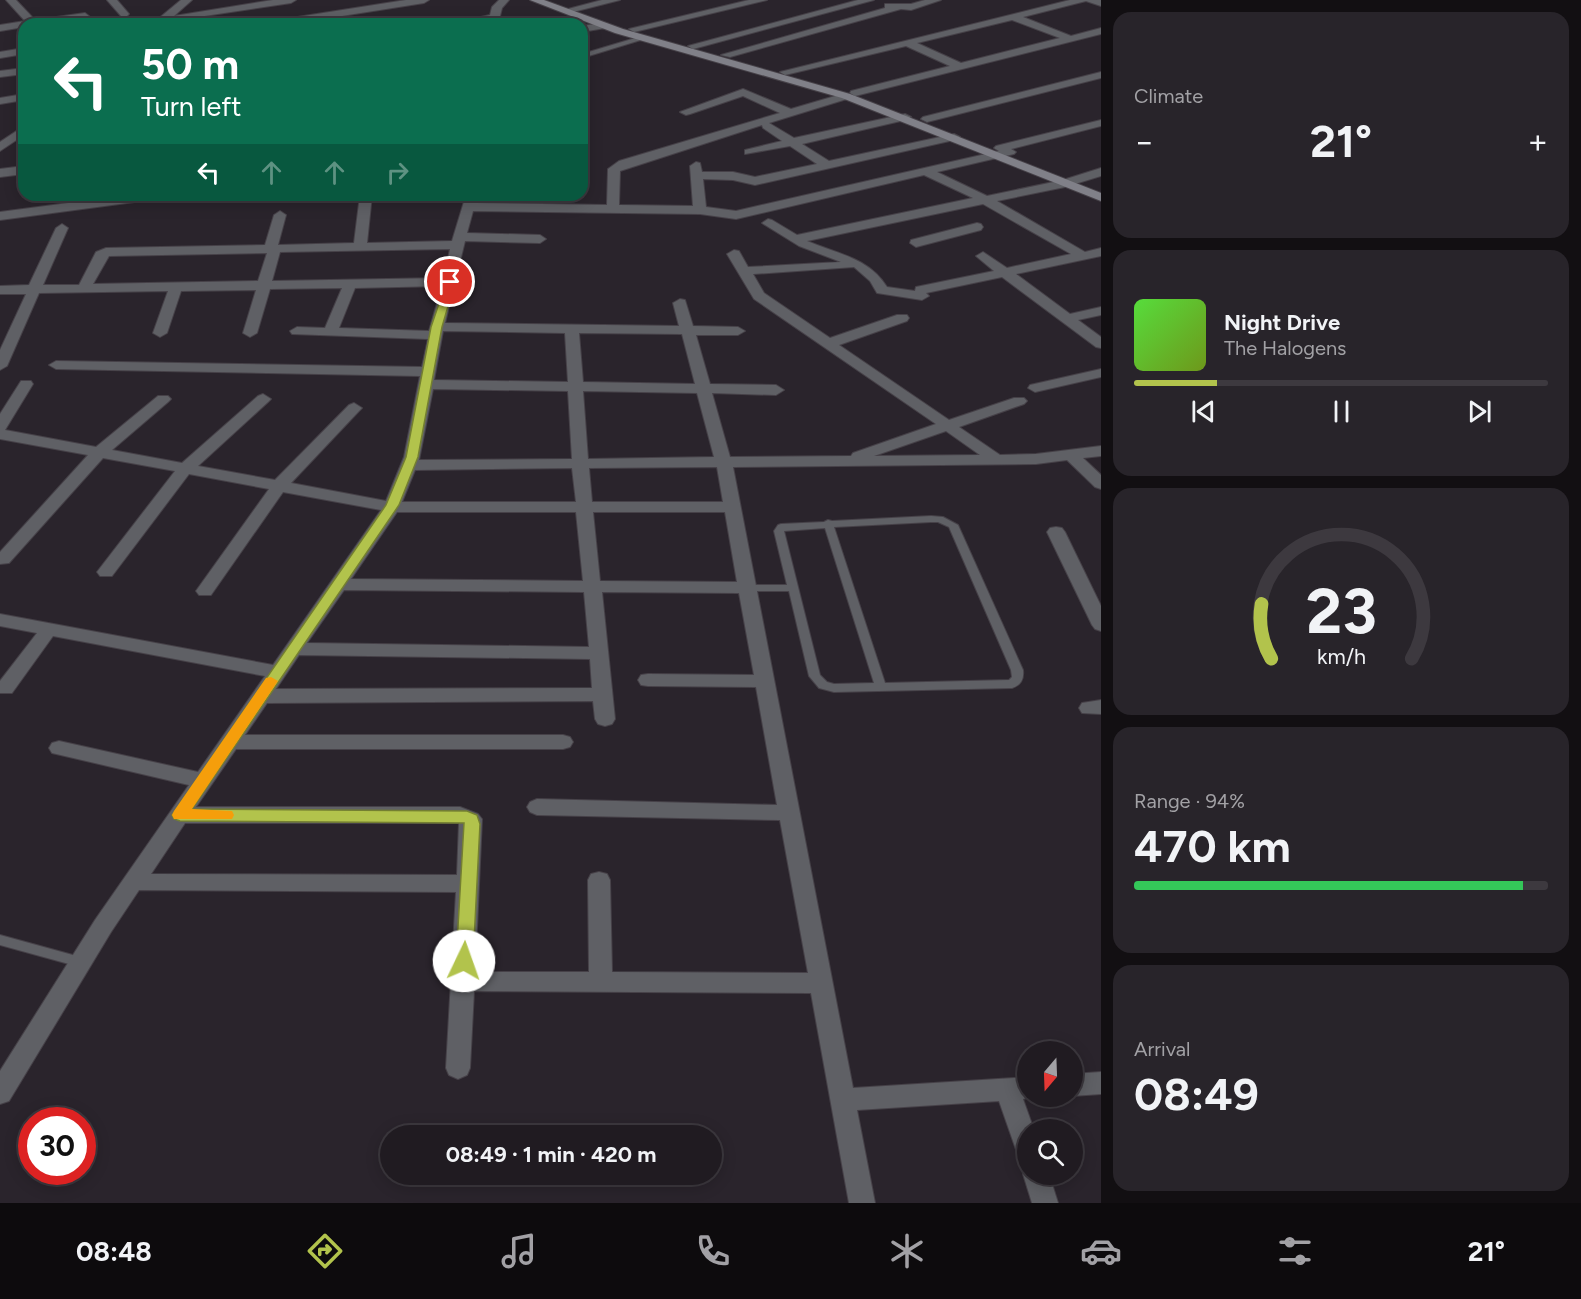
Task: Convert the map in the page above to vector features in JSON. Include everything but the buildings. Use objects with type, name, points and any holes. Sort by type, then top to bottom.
[{"type":"main road","points":[[535,0],[581,18]]},
{"type":"main road","points":[[552,0],[634,29],[785,72],[927,119],[1071,181],[1101,197]]},
{"type":"main road","points":[[588,21],[642,38],[850,94],[954,137],[1003,152]]},
{"type":"main road","points":[[1071,181],[1101,188]]},
{"type":"street","points":[[0,4],[28,0]]},
{"type":"street","points":[[112,0],[124,14]]},
{"type":"street","points":[[165,18],[187,0]]},
{"type":"street","points":[[188,18],[291,0]]},
{"type":"street","points":[[310,18],[424,0]]},
{"type":"street","points":[[494,18],[497,7],[504,0]]},
{"type":"street","points":[[573,9],[615,0]]},
{"type":"street","points":[[634,29],[762,0]]},
{"type":"street","points":[[838,0],[864,1],[899,7],[910,7],[936,0]]},
{"type":"street","points":[[785,72],[1082,0]]},
{"type":"street","points":[[1090,0],[1101,3]]},
{"type":"street","points":[[12,1],[25,18]]},
{"type":"street","points":[[693,46],[864,1]]},
{"type":"street","points":[[726,55],[899,7]]},
{"type":"street","points":[[71,18],[85,16],[87,18]]},
{"type":"street","points":[[1014,17],[1071,39]]},
{"type":"street","points":[[0,28],[18,26]]},
{"type":"street","points":[[588,27],[602,26]]},
{"type":"street","points":[[613,209],[615,169],[618,166],[850,94],[1101,31]]},
{"type":"street","points":[[909,42],[961,67]]},
{"type":"street","points":[[0,55],[18,52]]},
{"type":"street","points":[[0,75],[18,72]]},
{"type":"street","points":[[927,119],[1101,75]]},
{"type":"street","points":[[686,112],[743,92],[790,113]]},
{"type":"street","points":[[0,101],[18,98]]},
{"type":"street","points":[[749,152],[905,117]]},
{"type":"street","points":[[0,1093],[80,962],[133,882],[391,507],[410,465],[436,331],[470,201],[528,201],[613,209],[700,210],[727,215],[750,213],[927,172],[1101,123]]},
{"type":"street","points":[[767,126],[789,138],[791,142],[827,165]]},
{"type":"street","points":[[0,148],[5,140],[18,132]]},
{"type":"street","points":[[700,210],[696,171],[755,181],[954,137]]},
{"type":"street","points":[[0,173],[18,171]]},
{"type":"street","points":[[927,172],[986,200],[1083,256]]},
{"type":"street","points":[[796,239],[986,200],[1101,172]]},
{"type":"street","points":[[0,216],[112,201]]},
{"type":"street","points":[[360,247],[365,201]]},
{"type":"street","points":[[912,214],[944,235]]},
{"type":"street","points":[[250,333],[265,286],[280,215]]},
{"type":"street","points":[[768,223],[809,247],[860,264],[871,272],[882,290],[921,293],[1101,252]]},
{"type":"street","points":[[916,243],[977,227]]},
{"type":"street","points":[[0,366],[62,228]]},
{"type":"street","points":[[84,289],[101,255],[106,252],[360,247],[540,239]]},
{"type":"street","points":[[734,254],[759,296],[996,459]]},
{"type":"street","points":[[983,256],[1101,344]]},
{"type":"street","points":[[743,271],[860,264]]},
{"type":"street","points":[[0,290],[450,282]]},
{"type":"street","points":[[330,332],[350,284]]},
{"type":"street","points":[[160,333],[176,287]]},
{"type":"street","points":[[680,303],[724,463],[862,1203]]},
{"type":"street","points":[[1067,319],[1101,311]]},
{"type":"street","points":[[828,344],[902,318]]},
{"type":"street","points":[[572,329],[580,463],[605,719]]},
{"type":"street","points":[[297,332],[572,329],[738,331]]},
{"type":"street","points":[[56,365],[427,378],[575,387],[776,390]]},
{"type":"street","points":[[1035,388],[1101,373]]},
{"type":"street","points":[[0,427],[26,384]]},
{"type":"street","points":[[3,559],[99,453],[163,399]]},
{"type":"street","points":[[106,572],[185,469],[263,399]]},
{"type":"street","points":[[844,462],[1019,401]]},
{"type":"street","points":[[205,591],[279,486],[354,408]]},
{"type":"street","points":[[0,434],[391,507],[732,507]]},
{"type":"street","points":[[410,465],[844,462],[996,459],[1072,456],[1101,452]]},
{"type":"street","points":[[1072,456],[1101,484]]},
{"type":"street","points":[[1056,532],[1101,626]]},
{"type":"street","points":[[338,584],[747,588]]},
{"type":"street","points":[[0,620],[278,672]]},
{"type":"street","points":[[5,688],[49,629]]},
{"type":"street","points":[[293,650],[599,653]]},
{"type":"street","points":[[648,680],[765,681]]},
{"type":"street","points":[[261,696],[603,694]]},
{"type":"street","points":[[230,742],[563,742]]},
{"type":"street","points":[[59,748],[203,781]]},
{"type":"street","points":[[537,807],[789,813]]},
{"type":"street","points":[[180,815],[467,817],[471,819],[458,1068]]},
{"type":"street","points":[[599,879],[601,981]]},
{"type":"street","points":[[133,882],[468,884]]},
{"type":"street","points":[[463,981],[821,983]]},
{"type":"street","points":[[1083,1084],[1101,1083]]},
{"type":"street","points":[[843,1100],[1017,1088]]},
{"type":"street","points":[[1039,1185],[1045,1203]]},
{"type":"lane","points":[[588,54],[642,38]]},
{"type":"lane","points":[[940,519],[953,525],[1017,670],[1018,678],[1012,684],[834,688],[823,685],[815,676],[793,588],[779,531],[782,527],[940,519]]},
{"type":"lane","points":[[828,523],[881,687]]},
{"type":"lane","points":[[747,588],[793,588]]},
{"type":"lane","points":[[0,940],[80,962]]},
{"type":"slow traffic","points":[[226,815],[180,815],[271,681]]},
{"type":"route","points":[[450,282],[437,327],[412,457],[405,480],[393,505],[180,815],[460,815],[471,819],[464,961]]}]
